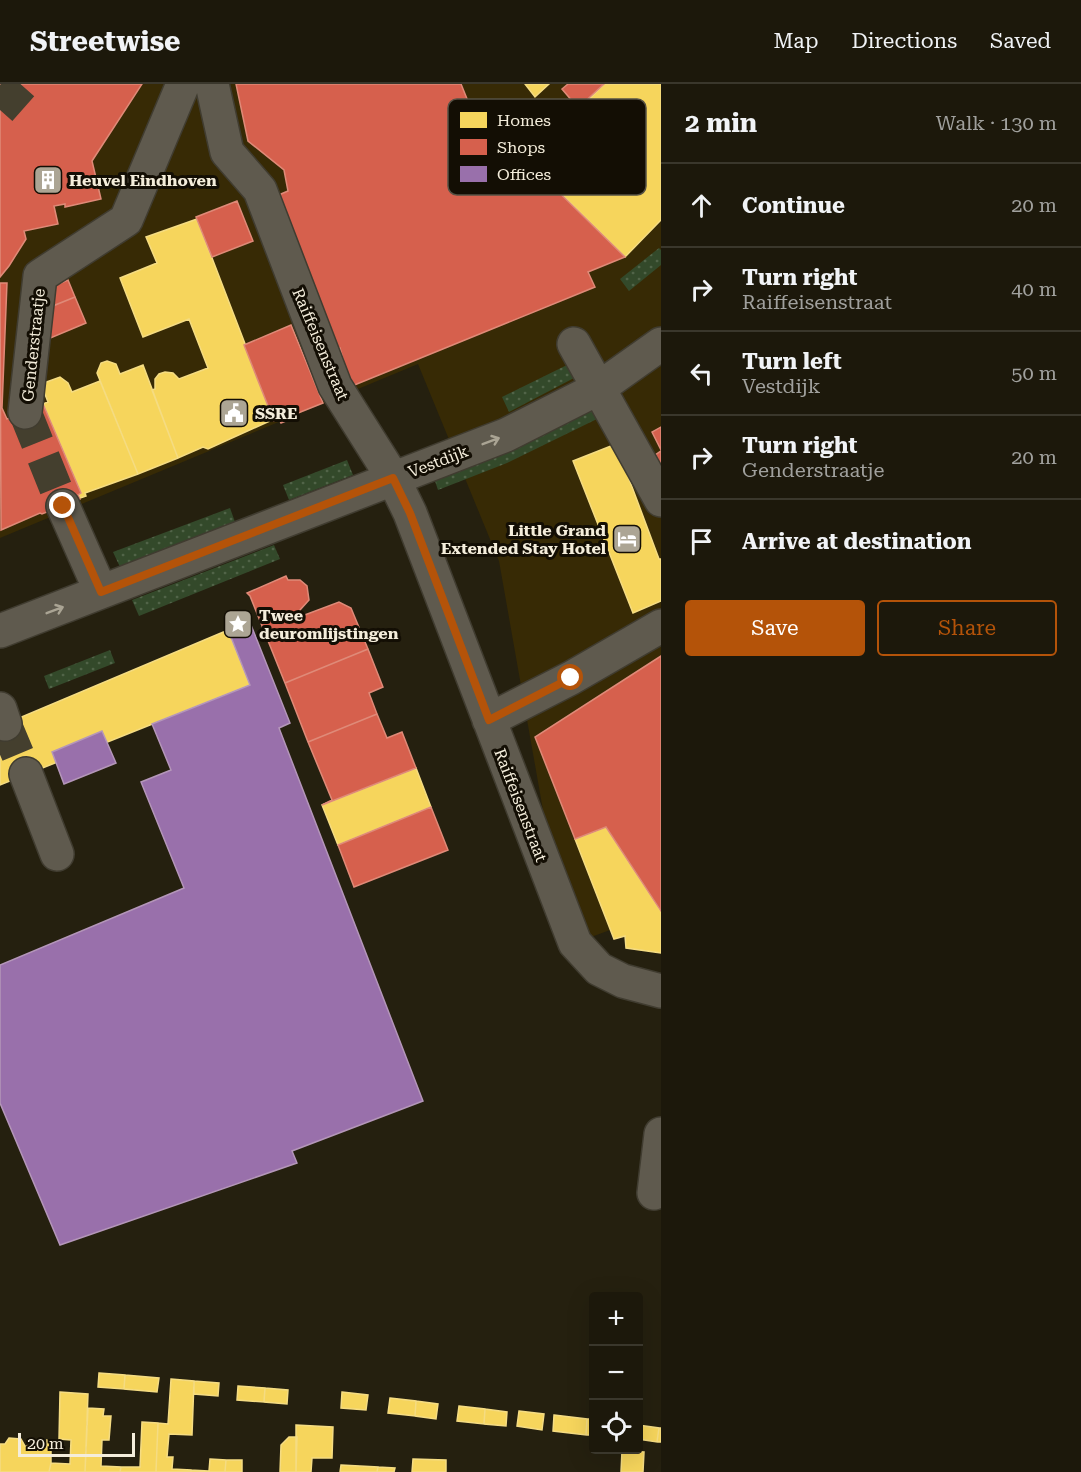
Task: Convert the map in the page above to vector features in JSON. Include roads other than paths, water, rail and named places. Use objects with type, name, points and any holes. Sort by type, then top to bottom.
[{"type":"street","name":"Genderstraatje","points":[[26,412],[40,276],[126,220],[183,84]]},
{"type":"street","name":"Raiffeisenstraat","points":[[212,84],[227,152],[260,190],[335,386],[393,478],[410,513],[574,943],[599,969],[623,981],[661,991]]},
{"type":"street","points":[[574,344],[661,500]]},
{"type":"street","name":"Vestdijk","points":[[0,631],[506,435],[599,388],[661,344]]},
{"type":"street","points":[[63,506],[101,592]]},
{"type":"street","points":[[489,720],[571,678],[661,626]]},
{"type":"street","points":[[26,774],[57,854]]},
{"type":"street","points":[[654,1193],[661,1134]]},
{"type":"tunnel","points":[[0,110],[23,84]]},
{"type":"tunnel","points":[[25,412],[63,506]]},
{"type":"tunnel","points":[[5,724],[26,774]]},
{"type":"place","name":"Heuvel Eindhoven","points":[[48,180]]},
{"type":"place","name":"SSRE","points":[[234,413]]},
{"type":"place","name":"Little Grand Extended Stay Hotel","points":[[627,539]]},
{"type":"place","name":"Twee deuromlijstingen","points":[[238,624]]}]
